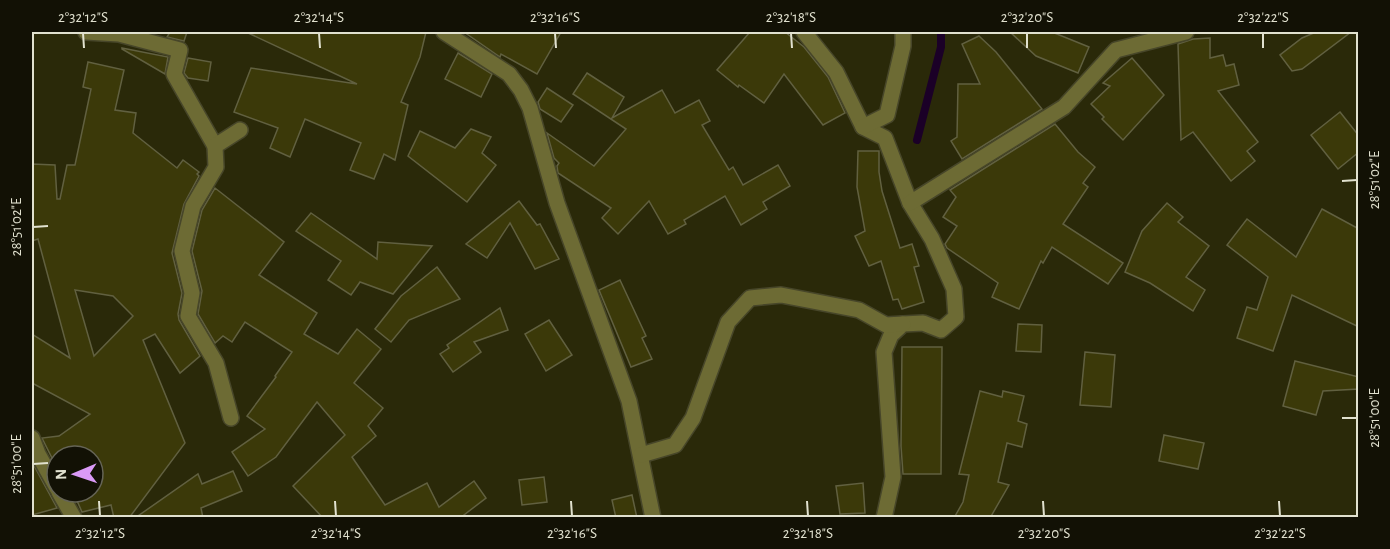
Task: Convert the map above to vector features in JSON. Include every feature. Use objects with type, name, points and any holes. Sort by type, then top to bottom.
[{"type":"street","points":[[86,32],[119,34],[180,50],[174,74],[215,147],[216,166],[193,206],[182,250],[192,293],[188,316],[216,363],[231,418]]},
{"type":"street","points":[[444,32],[509,74],[521,90],[530,108],[557,203],[629,401],[653,518]]},
{"type":"street","points":[[641,454],[675,445],[693,418],[728,322],[750,298],[781,295],[859,310],[886,325],[923,323],[941,330],[956,317],[954,289],[932,239],[910,202],[885,138],[863,127],[836,72],[804,32]]},
{"type":"street","points":[[863,127],[887,115],[903,46],[903,32]]},
{"type":"street","points":[[910,202],[1064,107],[1116,50],[1186,32]]},
{"type":"street","points":[[215,147],[240,130]]},
{"type":"street","points":[[884,518],[893,477],[884,352],[891,335],[903,324]]},
{"type":"street","points":[[32,438],[45,467]]},
{"type":"street","points":[[66,504],[74,518]]},
{"type":"building","points":[[170,32],[187,32],[184,41],[167,37]]},
{"type":"building","points":[[246,32],[426,32],[420,57],[401,102],[408,105],[395,160],[384,154],[374,179],[350,170],[361,143],[305,119],[290,157],[270,148],[278,128],[234,112],[251,68],[357,84]]},
{"type":"building","points":[[464,32],[561,32],[537,74],[501,54],[500,57]]},
{"type":"building","points":[[750,32],[785,32],[804,47],[828,77],[845,113],[823,125],[784,74],[764,103],[739,85],[738,87],[717,70]]},
{"type":"building","points":[[1010,32],[1052,32],[1089,47],[1078,73],[1036,56]]},
{"type":"building","points":[[1316,32],[1351,32],[1302,69],[1292,71],[1280,55],[1302,38]]},
{"type":"building","points":[[979,36],[996,52],[1042,109],[962,159],[951,141],[957,137],[958,84],[980,84],[962,44]]},
{"type":"building","points":[[1210,38],[1210,58],[1223,55],[1226,66],[1234,64],[1239,85],[1218,91],[1258,142],[1247,151],[1255,161],[1231,181],[1193,132],[1181,140],[1178,44],[1193,39]]},
{"type":"building","points":[[122,49],[168,57],[165,74]]},
{"type":"building","points":[[458,53],[492,74],[481,97],[445,79]]},
{"type":"building","points":[[188,58],[211,62],[208,81],[188,78],[184,73]]},
{"type":"building","points":[[1132,58],[1164,95],[1123,140],[1091,104],[1110,86],[1103,83]]},
{"type":"building","points":[[88,62],[124,70],[115,110],[136,113],[133,133],[177,168],[183,160],[199,172],[184,204],[172,253],[182,293],[179,320],[200,356],[180,373],[155,334],[143,340],[185,443],[129,518],[114,518],[111,505],[82,512],[78,504],[105,504],[105,444],[45,444],[42,438],[59,436],[90,414],[32,383],[32,334],[70,358],[38,239],[32,241],[32,164],[55,165],[57,199],[60,199],[67,165],[75,165],[91,89],[83,87]],"holes":[[[75,290],[113,296],[133,316],[94,356]]]},
{"type":"building","points":[[587,73],[624,97],[612,118],[662,90],[675,113],[699,100],[710,121],[702,125],[729,170],[733,167],[743,185],[778,165],[790,186],[763,202],[767,209],[741,225],[725,196],[684,220],[686,224],[668,234],[649,201],[618,234],[602,218],[611,208],[558,173],[559,163],[554,158],[547,133],[594,166],[626,129],[573,94]]},
{"type":"building","points":[[547,88],[573,105],[561,122],[540,109],[538,102]]},
{"type":"building","points":[[1340,112],[1359,136],[1359,152],[1338,169],[1311,135]]},
{"type":"building","points":[[1055,124],[1078,152],[1095,167],[1083,183],[1088,187],[1063,224],[1123,263],[1108,284],[1052,247],[1043,263],[1041,261],[1019,309],[992,297],[998,283],[947,248],[945,244],[957,226],[943,217],[956,197],[950,190]]},
{"type":"building","points":[[471,129],[491,137],[482,153],[496,165],[467,202],[408,156],[420,131],[455,148]]},
{"type":"building","points":[[858,151],[879,151],[882,191],[900,248],[912,244],[919,266],[914,267],[924,302],[902,309],[898,299],[893,300],[881,261],[869,266],[855,236],[865,231],[857,187]]},
{"type":"building","points":[[215,188],[284,242],[259,275],[317,313],[304,334],[338,354],[357,329],[381,349],[354,383],[383,408],[368,426],[376,436],[352,457],[385,505],[427,483],[439,507],[474,481],[486,498],[460,518],[323,518],[293,486],[345,435],[317,402],[276,457],[248,476],[232,452],[265,429],[247,416],[292,352],[245,322],[232,342],[223,336],[215,343],[198,314],[202,291],[192,251],[202,210]]},
{"type":"building","points":[[519,201],[537,225],[540,224],[559,259],[535,269],[510,223],[487,258],[466,244]]},
{"type":"building","points":[[1167,203],[1183,217],[1178,222],[1209,246],[1186,277],[1205,290],[1193,311],[1150,283],[1125,272],[1142,231]]},
{"type":"building","points":[[1322,209],[1359,229],[1359,327],[1292,295],[1273,351],[1237,338],[1247,307],[1257,310],[1268,277],[1227,245],[1247,219],[1296,257]]},
{"type":"building","points":[[311,213],[377,259],[378,242],[432,246],[393,294],[360,282],[351,295],[328,280],[341,261],[296,231]]},
{"type":"building","points":[[437,267],[460,299],[409,320],[391,342],[375,329],[401,296]]},
{"type":"building","points":[[620,280],[646,336],[642,338],[652,359],[631,367],[599,290]]},
{"type":"building","points":[[500,308],[508,330],[474,342],[481,352],[453,372],[440,354],[449,348],[447,345]]},
{"type":"building","points":[[549,320],[572,355],[546,371],[525,334]]},
{"type":"building","points":[[1018,324],[1042,325],[1041,352],[1016,351]]},
{"type":"building","points":[[902,347],[942,347],[941,474],[903,474]]},
{"type":"building","points":[[1085,352],[1115,355],[1111,407],[1080,405]]},
{"type":"building","points":[[1295,361],[1359,377],[1359,389],[1323,391],[1316,415],[1283,406]]},
{"type":"building","points":[[980,391],[1002,397],[1003,391],[1024,396],[1018,421],[1027,424],[1022,447],[1007,443],[998,482],[1009,485],[990,518],[954,518],[963,502],[969,475],[959,474]]},
{"type":"building","points":[[1164,435],[1204,443],[1198,469],[1159,461]]},
{"type":"building","points":[[32,462],[45,486],[45,504],[55,504],[57,508],[32,515]]},
{"type":"building","points":[[233,471],[242,491],[201,508],[203,518],[135,518],[198,474],[202,484]]},
{"type":"building","points":[[544,477],[547,502],[522,505],[519,480]]},
{"type":"building","points":[[863,483],[865,513],[840,514],[836,486]]},
{"type":"building","points":[[632,495],[637,518],[616,518],[612,500]]},
{"type":"waterway","points":[[917,140],[941,47],[941,32]]}]
